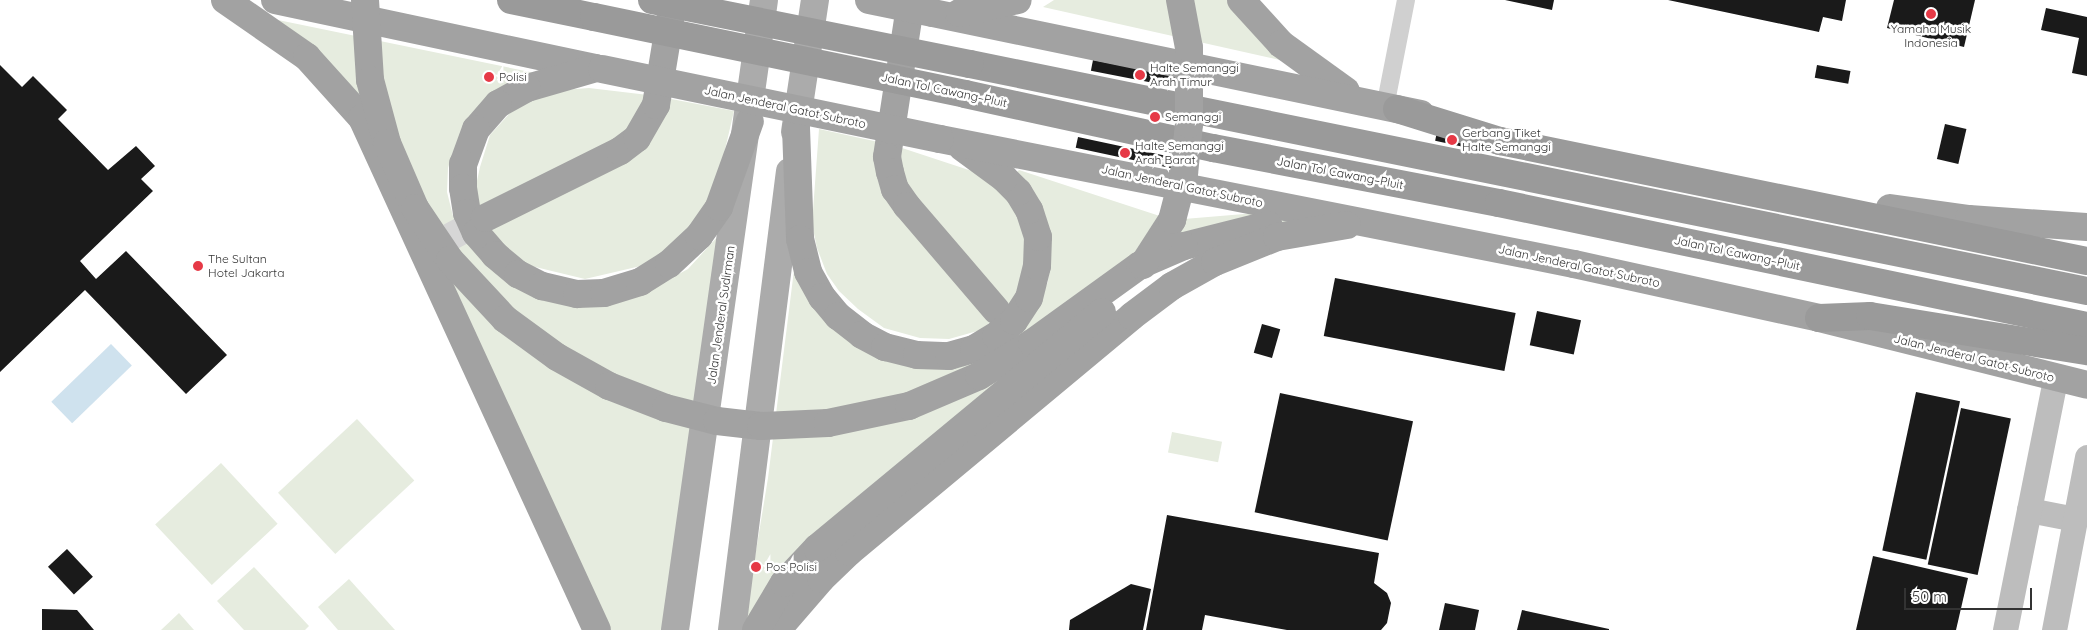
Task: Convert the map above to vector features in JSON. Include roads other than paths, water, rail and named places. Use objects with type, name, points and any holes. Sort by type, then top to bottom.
[{"type":"highway","points":[[225,0],[307,57],[362,118],[421,252],[483,377],[597,630]]},
{"type":"highway","name":"Jalan Jenderal Gatot Subroto","points":[[275,0],[945,140],[1574,264],[1819,318],[2055,379],[2087,385]]},
{"type":"highway","points":[[365,0],[370,80],[387,143],[415,208],[450,260],[505,319],[557,357],[609,386],[666,408],[717,421],[761,426],[828,423],[909,406],[979,376],[1032,343],[1140,265],[1184,246],[1321,214]]},
{"type":"highway","name":"Jalan Tol Cawang–Pluit","points":[[511,0],[1213,148],[1500,203],[2087,326]]},
{"type":"highway","points":[[652,0],[2087,290]]},
{"type":"highway","points":[[484,218],[620,151],[637,138],[656,105],[673,0]]},
{"type":"highway","points":[[869,0],[930,9],[1384,106],[1913,212],[2087,227]]},
{"type":"highway","points":[[930,9],[1018,0]]},
{"type":"highway","points":[[756,630],[784,583],[817,548],[1072,338],[1110,304],[1149,258],[1172,220],[1184,174],[1190,124],[1189,48],[1180,0]]},
{"type":"highway","points":[[1241,0],[1281,44],[1335,85],[1384,106],[1500,141],[2087,261]]},
{"type":"highway","points":[[930,9],[887,157],[890,172],[895,189],[907,206],[996,310]]},
{"type":"highway","points":[[599,69],[527,88],[498,104],[476,129],[463,164],[463,188],[467,213],[476,233],[495,255],[518,274],[542,286],[577,294],[604,293],[640,282],[669,264],[699,236],[719,207],[750,120]]},
{"type":"highway","points":[[796,128],[800,239],[808,272],[822,297],[838,316],[862,335],[885,347],[917,355],[949,356],[974,349],[996,336],[1014,321],[1028,298],[1037,266],[1038,237],[1029,210],[1018,192],[979,158],[945,140]]},
{"type":"highway","points":[[777,630],[821,579],[849,552],[1044,384],[1172,286],[1215,262],[1277,237],[1363,222]]},
{"type":"highway","points":[[421,252],[450,237]]},
{"type":"highway","points":[[1819,318],[1870,316],[2087,351]]},
{"type":"main road","name":"Jalan Jenderal Sudirman","points":[[675,630],[750,120],[764,0]]},
{"type":"main road","points":[[732,630],[796,128],[815,0]]},
{"type":"main road","points":[[2005,630],[2055,379]]},
{"type":"main road","points":[[2054,630],[2087,457]]},
{"type":"main road","points":[[2029,510],[2075,519]]},
{"type":"street","points":[[1384,106],[1406,0]]},
{"type":"water","points":[[111,344],[132,366],[72,423],[51,402]]},
{"type":"tunnel","points":[[450,237],[485,218]]},
{"type":"place","name":"Yamaha Musik Indonesia","points":[[1931,14]]},
{"type":"place","name":"Halte Semanggi Arah Timur","points":[[1140,75]]},
{"type":"place","name":"Polisi","points":[[489,77]]},
{"type":"place","name":"Semanggi","points":[[1155,117]]},
{"type":"place","name":"Gerbang Tiket Halte Semanggi","points":[[1452,140]]},
{"type":"place","name":"Halte Semanggi Arah Barat","points":[[1125,153]]},
{"type":"place","name":"The Sultan Hotel Jakarta","points":[[198,266]]},
{"type":"place","name":"Pos Polisi","points":[[756,567]]}]
